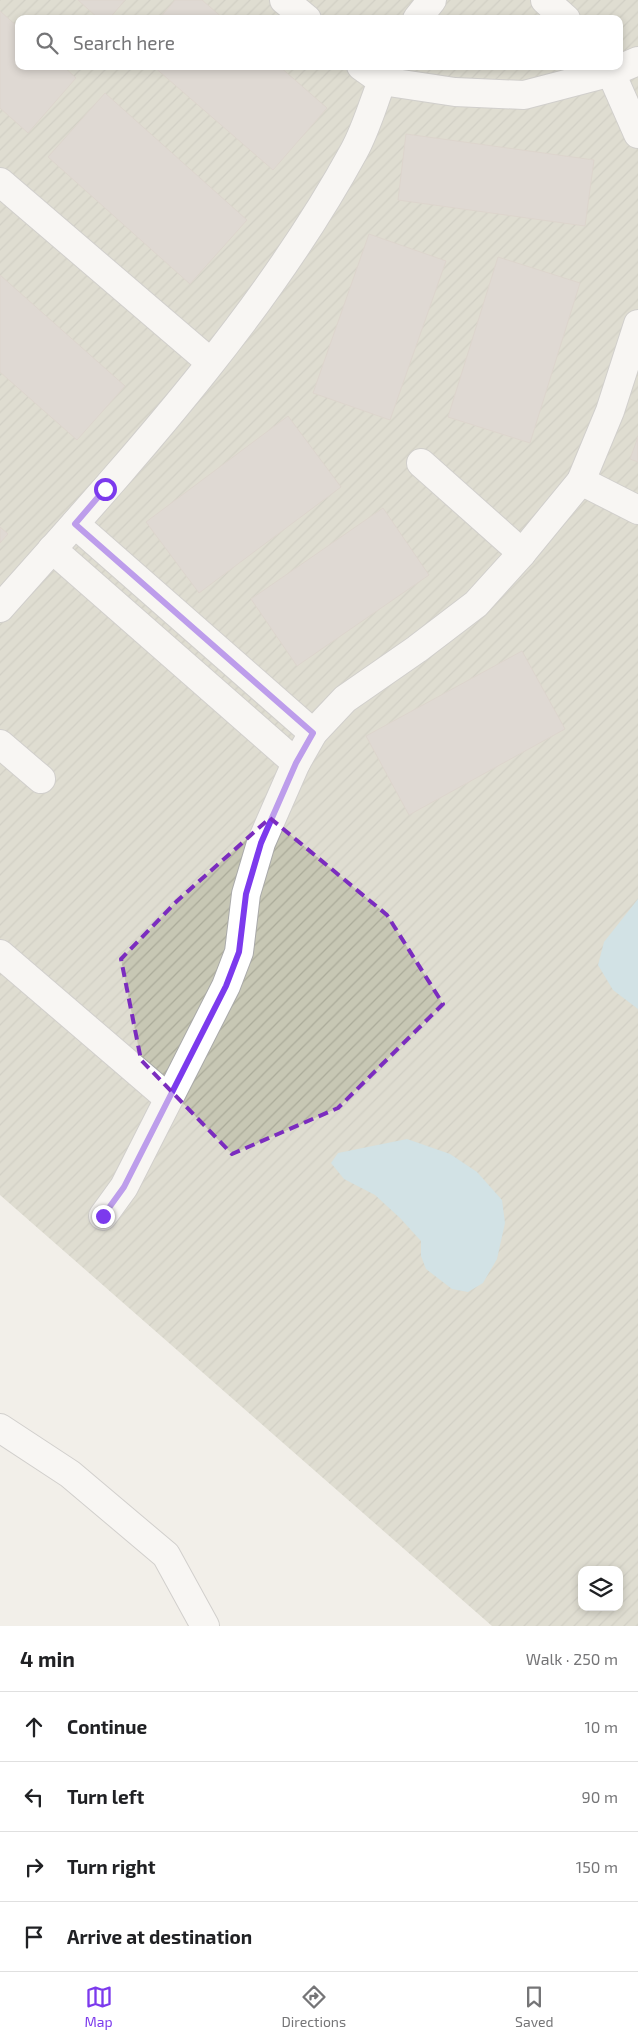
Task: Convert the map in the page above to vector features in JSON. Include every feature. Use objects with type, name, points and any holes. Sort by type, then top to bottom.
[{"type":"street","points":[[284,0],[302,15]]},
{"type":"street","points":[[420,15],[432,0]]},
{"type":"street","points":[[545,0],[562,15]]},
{"type":"street","points":[[623,65],[638,61]]},
{"type":"street","points":[[0,608],[75,524],[210,362],[288,260],[355,150],[377,71],[455,92],[524,95],[607,70]]},
{"type":"street","points":[[610,70],[638,134]]},
{"type":"street","points":[[0,182],[210,362]]},
{"type":"street","points":[[103,1216],[124,1187],[226,986],[239,952],[246,894],[261,843],[296,763],[313,733],[345,699],[417,649],[476,604],[522,553],[581,481],[610,411],[638,324]]},
{"type":"street","points":[[421,463],[522,553]]},
{"type":"street","points":[[581,481],[638,510]]},
{"type":"street","points":[[75,524],[313,733]]},
{"type":"street","points":[[52,549],[296,763]]},
{"type":"street","points":[[0,744],[41,779]]},
{"type":"street","points":[[0,954],[168,1098]]},
{"type":"street","points":[[0,1428],[70,1474],[166,1555],[205,1626]]},
{"type":"highlighted area","points":[[270,818],[387,915],[443,1004],[338,1108],[232,1154],[141,1060],[121,959],[177,901]]},
{"type":"shaded area","points":[[0,0],[638,0],[638,1626],[492,1626],[0,1195]]},
{"type":"water","points":[[638,899],[638,1009],[613,990],[598,965],[604,942]]},
{"type":"water","points":[[407,1139],[450,1154],[477,1172],[502,1200],[505,1223],[497,1259],[483,1283],[468,1292],[452,1289],[426,1269],[421,1256],[421,1241],[375,1195],[344,1179],[331,1163],[338,1153]]},
{"type":"building","points":[[78,0],[125,0],[112,15],[95,15]]},
{"type":"building","points":[[175,0],[202,0],[219,15],[162,15]]},
{"type":"building","points":[[0,11],[15,24],[15,70],[67,70],[76,78],[28,133],[0,108]]},
{"type":"building","points":[[158,70],[284,70],[327,108],[273,170]]},
{"type":"building","points":[[105,93],[247,220],[190,284],[48,157]]},
{"type":"building","points":[[406,134],[594,160],[585,226],[398,200]]},
{"type":"building","points":[[369,234],[446,261],[390,420],[313,393]]},
{"type":"building","points":[[498,257],[580,283],[530,443],[448,417]]},
{"type":"building","points":[[0,275],[125,386],[77,440],[0,372]]},
{"type":"building","points":[[288,416],[341,487],[199,593],[146,522]]},
{"type":"building","points":[[638,437],[638,462],[630,459]]},
{"type":"building","points":[[383,508],[429,575],[297,666],[251,599]]},
{"type":"building","points":[[0,527],[8,534],[0,543]]},
{"type":"building","points":[[522,651],[565,729],[409,815],[366,736]]},
{"type":"route","points":[[103,1216],[124,1187],[226,986],[239,952],[246,894],[261,843],[296,763],[313,733],[75,524],[105,489]]}]
